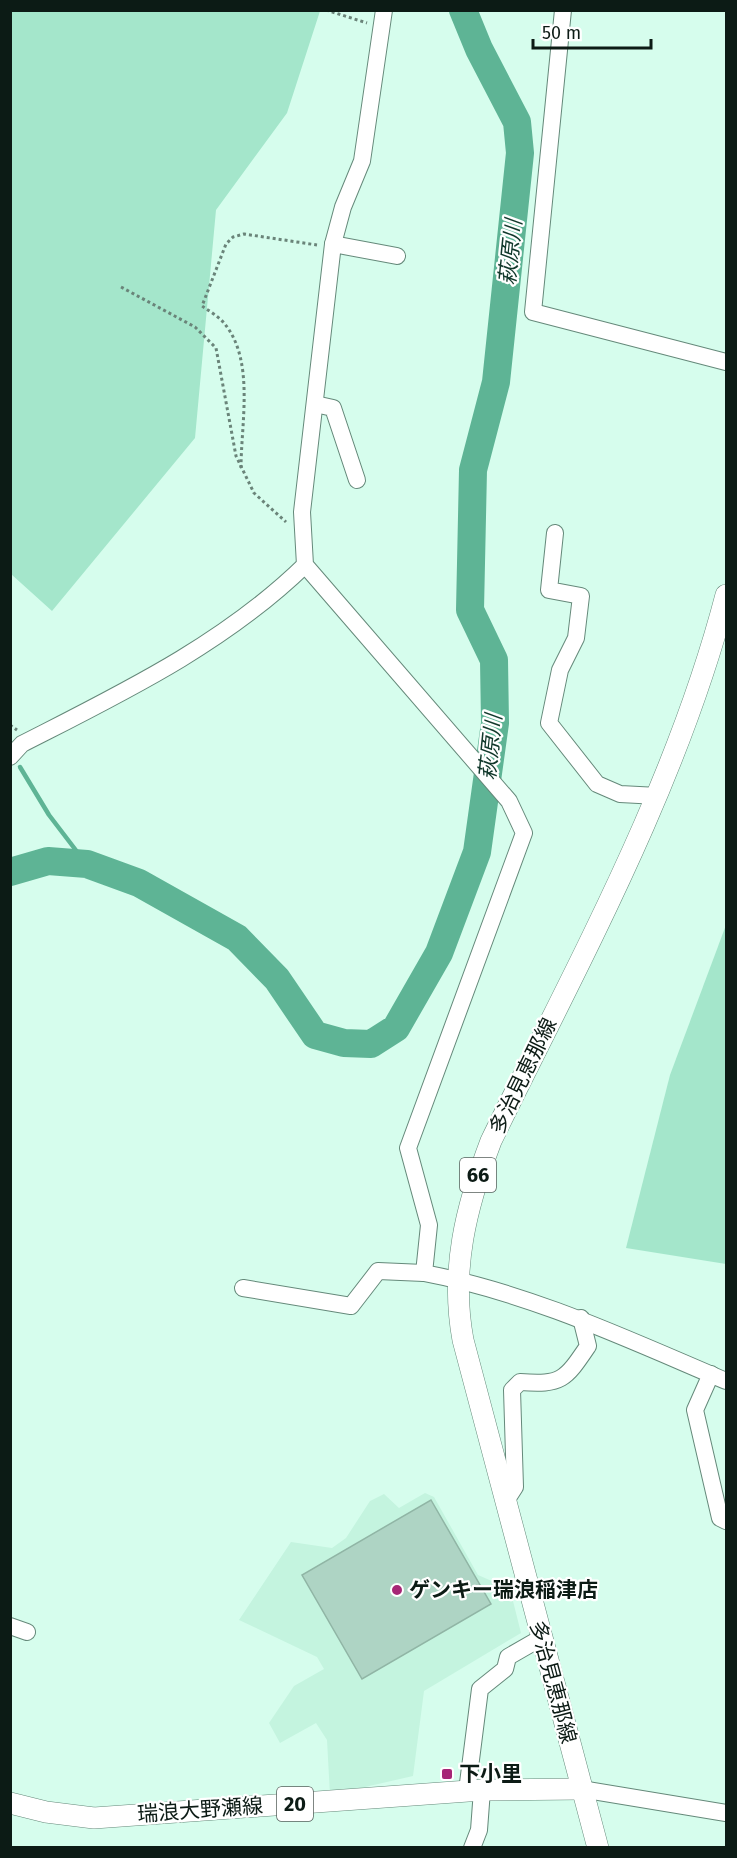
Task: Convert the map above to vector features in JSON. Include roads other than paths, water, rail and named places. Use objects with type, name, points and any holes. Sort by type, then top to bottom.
[{"type":"main road","name":"多治見恵那線","points":[[581,1789],[463,1340],[458,1315],[462,1232],[472,1192],[491,1141],[658,796],[704,672],[726,595]]},
{"type":"main road","name":"瑞浪大野瀬線","points":[[10,1803],[46,1812],[94,1818],[475,1791],[581,1789]]},
{"type":"main road","points":[[581,1789],[598,1848]]},
{"type":"street","points":[[562,10],[533,312],[726,362]]},
{"type":"street","points":[[383,19],[362,161],[343,207],[332,246],[302,512],[305,565],[509,801],[524,833],[408,1148],[429,1225],[424,1273]]},
{"type":"street","points":[[332,246],[397,256]]},
{"type":"street","points":[[315,404],[333,408],[357,480]]},
{"type":"street","points":[[555,533],[549,590],[581,596],[576,638],[560,670],[549,723],[597,784],[620,794],[658,796]]},
{"type":"street","points":[[10,757],[22,744],[153,676],[204,646],[280,589],[305,565]]},
{"type":"street","points":[[243,1288],[351,1306],[378,1271],[424,1273],[458,1278],[581,1318],[719,1378],[696,1410],[720,1518],[726,1521]]},
{"type":"street","points":[[506,1501],[515,1487],[512,1390],[520,1382],[549,1384],[570,1373],[588,1346],[581,1318]]},
{"type":"street","points":[[10,1626],[27,1632]]},
{"type":"street","points":[[472,1848],[479,1830],[475,1791],[480,1689],[505,1669],[508,1657],[542,1638]]},
{"type":"street","points":[[581,1789],[726,1813]]},
{"type":"waterway","name":"萩原川","points":[[10,872],[48,861],[87,864],[139,883],[237,938],[277,979],[315,1035],[344,1043],[371,1044],[396,1028],[439,953],[477,852],[495,723],[494,660],[470,610],[473,470],[496,382],[520,153],[517,122],[479,49],[463,10]]},
{"type":"waterway","points":[[20,767],[49,815],[78,853],[78,863]]},
{"type":"place","name":"ゲンキー瑞浪稲津店","points":[[397,1590]]},
{"type":"place","name":"下小里","points":[[447,1774]]}]
